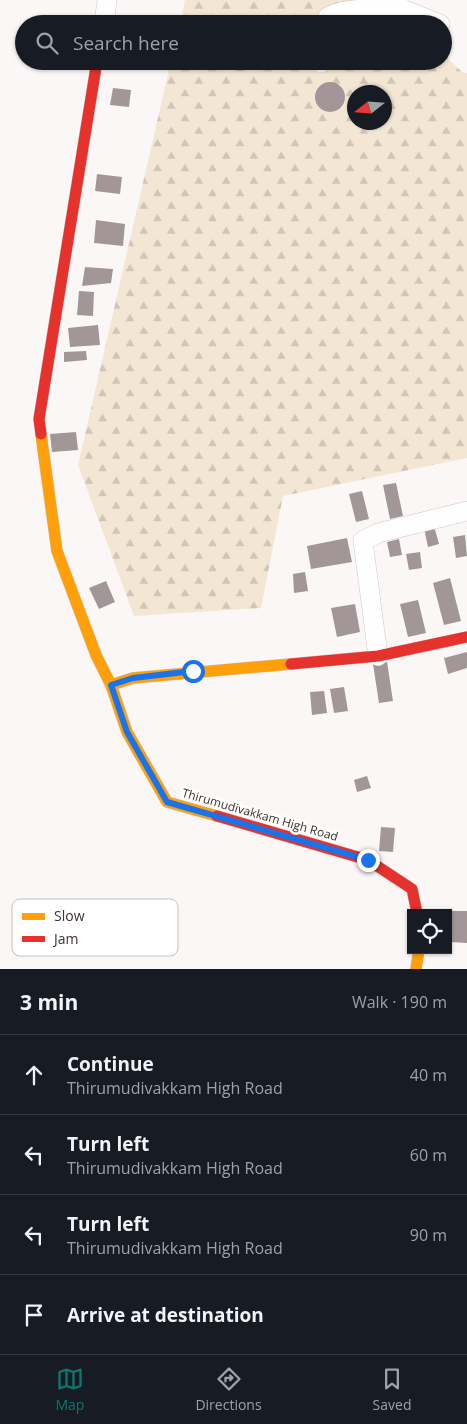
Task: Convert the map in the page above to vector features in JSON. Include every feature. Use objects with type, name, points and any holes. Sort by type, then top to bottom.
[{"type":"main road","name":"Thirumudivakkam High Road","points":[[97,70],[39,419],[57,550],[96,655],[111,685],[127,732],[167,802],[368,860],[412,889],[416,909]]},
{"type":"main road","points":[[111,685],[133,678],[193,671],[378,656],[467,637]]},
{"type":"main road","points":[[416,969],[419,954]]},
{"type":"street","points":[[105,15],[107,0]]},
{"type":"street","points":[[331,15],[346,11],[390,8],[397,3],[422,15]]},
{"type":"street","points":[[378,656],[363,541],[378,533],[467,511]]},
{"type":"green space","points":[[185,0],[387,0],[403,15],[182,15]]},
{"type":"green space","points":[[452,63],[462,72],[467,73],[467,458],[283,496],[261,608],[134,616],[78,465],[169,70],[452,70]]},
{"type":"building","points":[[330,82],[336,83],[344,91],[344,103],[336,111],[330,112],[324,111],[316,103],[315,97],[316,91],[324,83]]},
{"type":"building","points":[[113,88],[131,90],[129,107],[110,105]]},
{"type":"building","points":[[97,174],[122,177],[120,194],[95,191]]},
{"type":"building","points":[[96,220],[125,224],[123,246],[94,243]]},
{"type":"building","points":[[85,267],[113,269],[111,283],[82,286]]},
{"type":"building","points":[[79,291],[94,292],[93,316],[77,315]]},
{"type":"building","points":[[98,325],[100,345],[70,347],[68,328]]},
{"type":"building","points":[[86,351],[87,360],[64,362],[64,352]]},
{"type":"building","points":[[76,432],[78,450],[52,452],[50,434]]},
{"type":"building","points":[[396,483],[403,516],[390,519],[383,485]]},
{"type":"building","points":[[362,491],[369,519],[356,522],[349,494]]},
{"type":"building","points":[[434,526],[439,544],[428,547],[424,528]]},
{"type":"building","points":[[465,535],[467,556],[456,558],[453,537]]},
{"type":"building","points":[[347,538],[352,562],[311,569],[307,546]]},
{"type":"building","points":[[399,539],[402,555],[390,557],[387,542]]},
{"type":"building","points":[[420,552],[422,568],[409,570],[406,554]]},
{"type":"building","points":[[305,572],[308,591],[294,593],[293,574]]},
{"type":"building","points":[[450,578],[461,621],[444,625],[433,583]]},
{"type":"building","points":[[106,581],[115,602],[99,609],[89,588]]},
{"type":"building","points":[[418,600],[426,633],[408,637],[400,604]]},
{"type":"building","points":[[355,604],[360,632],[337,637],[331,608]]},
{"type":"building","points":[[467,652],[467,668],[448,674],[444,658]]},
{"type":"building","points":[[387,662],[393,701],[379,703],[373,664]]},
{"type":"building","points":[[344,687],[348,711],[334,713],[330,689]]},
{"type":"building","points":[[324,691],[327,713],[312,715],[310,692]]},
{"type":"building","points":[[367,776],[371,788],[357,792],[354,780]]},
{"type":"building","points":[[381,827],[395,828],[393,852],[379,851]]},
{"type":"building","points":[[452,911],[467,911],[467,943],[452,942]]},
{"type":"traffic: slow","points":[[41,434],[57,551],[96,655],[111,685]]},
{"type":"traffic: slow","points":[[217,816],[167,802],[127,732],[111,685],[133,678],[291,664]]},
{"type":"traffic: slow","points":[[416,969],[418,954]]},
{"type":"traffic: jam","points":[[41,434],[39,419],[96,70]]},
{"type":"traffic: jam","points":[[291,664],[378,656],[467,637]]},
{"type":"traffic: jam","points":[[217,816],[368,860],[412,889],[416,909]]},
{"type":"route","points":[[193,671],[133,678],[111,685],[127,732],[167,802],[368,860]]}]
